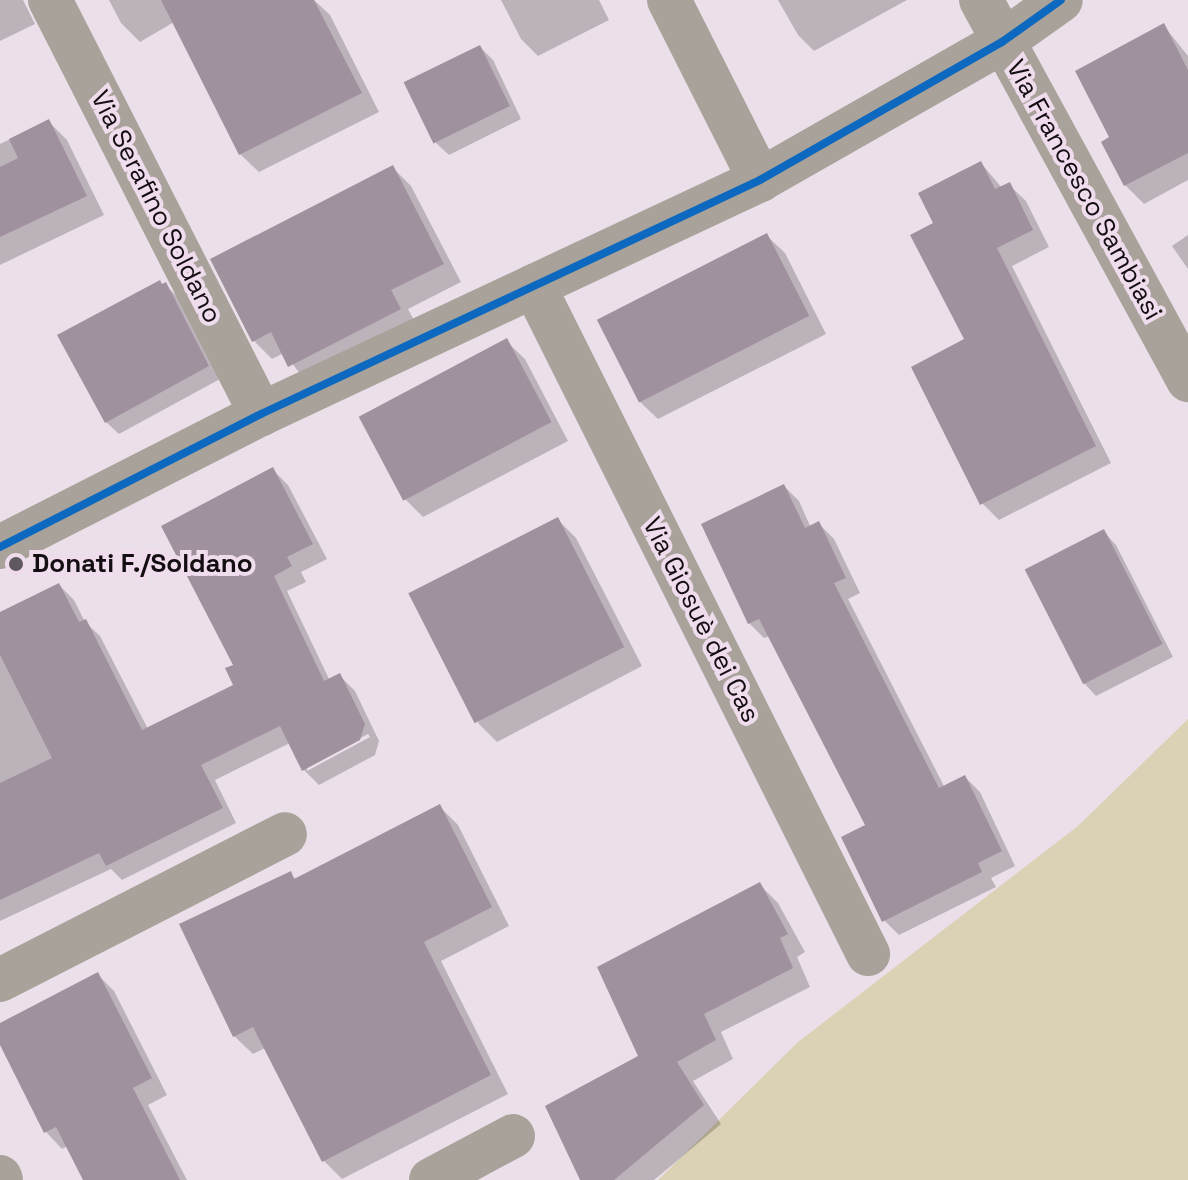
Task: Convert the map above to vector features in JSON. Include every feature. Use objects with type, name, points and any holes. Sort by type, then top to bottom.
[{"type":"street","name":"Via Serafino Soldano","points":[[50,0],[261,414]]},
{"type":"street","points":[[669,0],[760,180]]},
{"type":"street","name":"Via Francesco Sambiasi","points":[[981,0],[1188,380]]},
{"type":"street","points":[[0,547],[261,414],[760,180],[1002,42],[1061,0]]},
{"type":"street","name":"Via Giosuè dei Cas","points":[[534,286],[868,954]]},
{"type":"street","points":[[0,980],[285,834]]},
{"type":"street","points":[[431,1180],[513,1136]]},
{"type":"shaded area","points":[[1188,719],[1188,1180],[658,1180],[798,1042],[1078,826]]},
{"type":"building","points":[[161,0],[314,0],[362,93],[239,155]]},
{"type":"building","points":[[1164,23],[1188,70],[1188,153],[1124,186],[1101,142],[1109,137],[1075,71]]},
{"type":"building","points":[[480,45],[510,106],[433,143],[404,82]]},
{"type":"building","points":[[49,119],[87,196],[0,237],[0,167],[18,158],[9,139]]},
{"type":"building","points":[[981,161],[995,189],[1010,182],[1033,230],[997,248],[1096,446],[980,505],[911,367],[964,339],[910,235],[933,223],[918,193]]},
{"type":"building","points":[[393,165],[444,264],[391,290],[401,309],[288,367],[271,332],[252,342],[210,259]]},
{"type":"building","points":[[767,233],[809,316],[639,403],[597,320]]},
{"type":"building","points":[[160,280],[162,284],[166,282],[209,366],[105,423],[57,335]]},
{"type":"building","points":[[507,338],[552,422],[403,501],[359,417]]},
{"type":"building","points":[[273,467],[313,544],[287,557],[292,566],[274,576],[324,681],[340,673],[365,724],[360,740],[302,771],[280,726],[201,765],[223,808],[106,866],[99,853],[0,900],[0,783],[52,758],[0,655],[0,612],[59,583],[79,622],[86,619],[142,730],[233,685],[225,668],[233,665],[161,526]]},
{"type":"building","points":[[784,484],[805,528],[819,521],[846,578],[834,583],[939,788],[965,775],[1002,851],[978,863],[982,872],[882,922],[841,837],[865,825],[759,619],[748,624],[701,524]]},
{"type":"building","points":[[558,517],[624,647],[475,723],[408,593]]},
{"type":"building","points":[[1104,529],[1163,644],[1083,684],[1025,569]]},
{"type":"building","points":[[440,804],[492,907],[424,942],[491,1075],[322,1162],[253,1027],[233,1037],[179,924],[291,871],[294,879]]},
{"type":"building","points":[[760,882],[788,934],[780,938],[793,968],[704,1014],[716,1040],[677,1062],[704,1105],[614,1180],[580,1180],[545,1106],[638,1056],[597,967]]},
{"type":"building","points":[[98,972],[152,1078],[133,1088],[180,1180],[83,1180],[56,1127],[44,1133],[0,1045],[0,1023]]},
{"type":"transit line","points":[[0,547],[261,414],[760,180],[1002,42],[1061,0]]},
{"type":"place","name":"Donati F./Soldano","points":[[16,564]]}]
